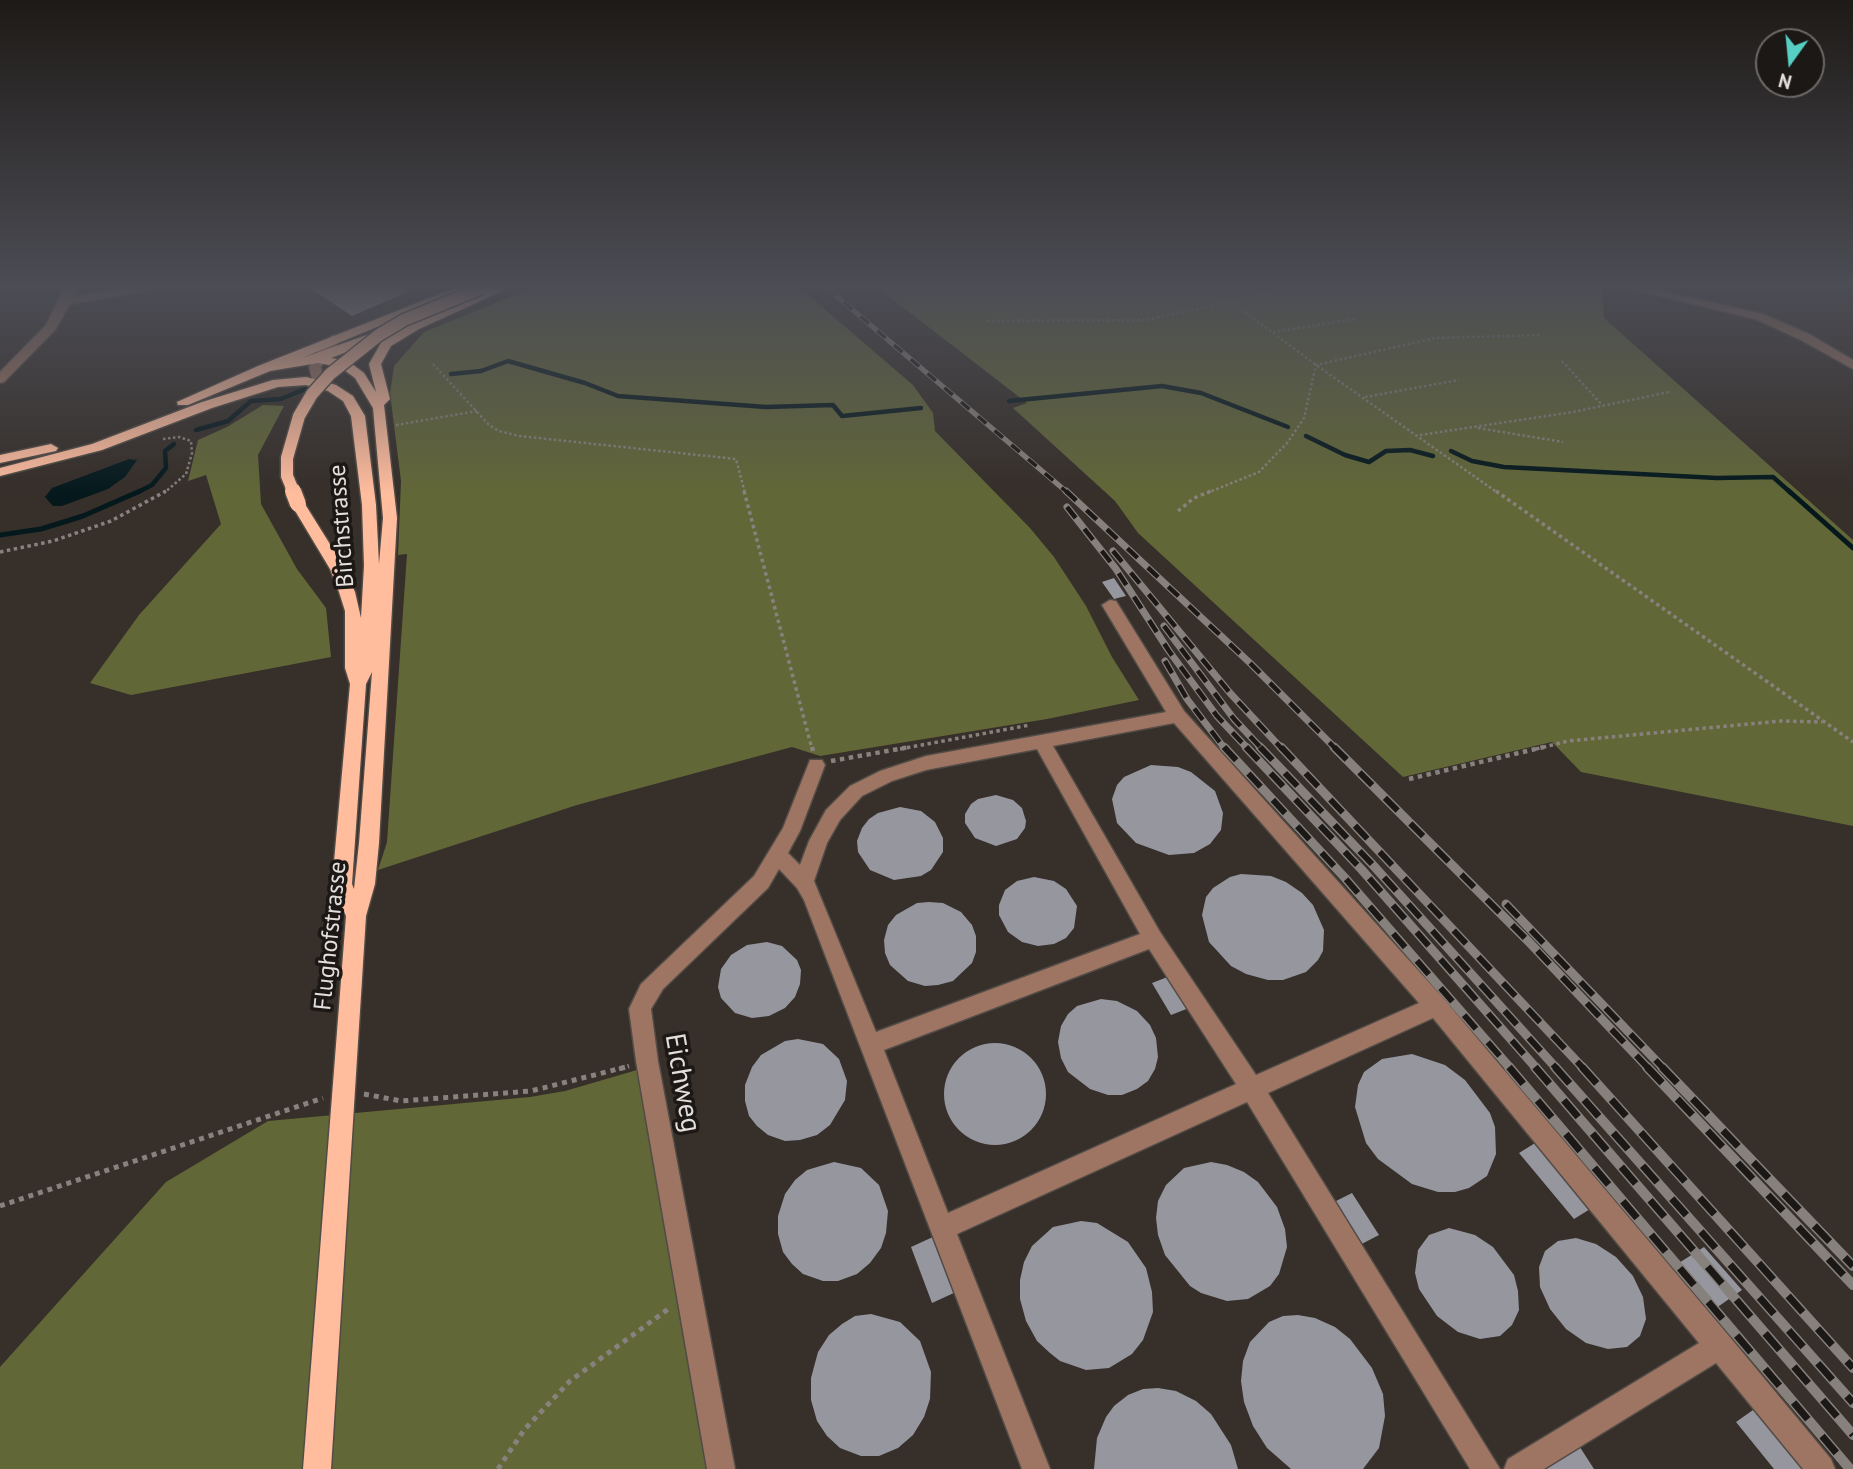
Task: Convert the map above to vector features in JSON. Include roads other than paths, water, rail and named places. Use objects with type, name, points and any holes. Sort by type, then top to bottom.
[{"type":"main road","name":"Birchstrasse","points":[[0,459],[62,446],[131,424],[292,357]]},
{"type":"main road","name":"Birchstrasse","points":[[0,472],[97,447],[324,357]]},
{"type":"main road","name":"Birchstrasse","points":[[352,357],[330,374],[312,394],[299,416],[287,457],[287,476],[298,504],[338,569],[347,592],[353,611],[353,668],[358,684]]},
{"type":"main road","points":[[379,357],[375,365],[384,399],[379,408]]},
{"type":"main road","name":"Birchstrasse","points":[[262,369],[318,359],[336,362],[353,369],[366,384],[379,408]]},
{"type":"main road","name":"Birchstrasse","points":[[207,405],[277,383],[306,381],[332,388],[348,399],[358,416],[369,505],[372,566],[366,666],[358,684],[342,884],[356,916]]},
{"type":"main road","name":"Flughofstrasse","points":[[317,1469],[356,916],[365,884],[369,843],[389,561],[390,518],[379,408]]},
{"type":"street","points":[[0,379],[24,357]]},
{"type":"street","points":[[318,384],[315,367],[320,357]]},
{"type":"street","points":[[1110,605],[1178,716],[1436,1006],[1821,1469]]},
{"type":"street","points":[[804,882],[823,832],[833,815],[856,791],[886,776],[1039,733],[1178,716]]},
{"type":"street","points":[[1039,733],[1153,938],[1251,1087],[1486,1469]]},
{"type":"street","name":"Eichweg","points":[[721,1469],[647,1061],[640,1009],[648,991],[761,882],[791,831],[816,765]]},
{"type":"street","points":[[778,856],[804,882],[813,897],[1035,1469]]},
{"type":"street","points":[[870,1045],[1153,938]]},
{"type":"street","points":[[942,1228],[1436,1006]]},
{"type":"street","points":[[1518,1469],[1720,1345]]},
{"type":"waterway","points":[[451,374],[481,371],[508,361],[585,383],[618,396],[766,407],[833,405],[842,416],[921,408]]},
{"type":"waterway","points":[[1009,401],[1162,386],[1201,393],[1288,427]]},
{"type":"waterway","points":[[196,430],[228,421],[251,401],[281,399],[305,389]]},
{"type":"waterway","points":[[1306,436],[1345,455],[1369,462],[1386,451],[1410,450],[1433,456]]},
{"type":"waterway","points":[[140,491],[152,485],[166,468],[165,451],[174,444]]},
{"type":"waterway","points":[[1451,451],[1472,461],[1504,467],[1717,478],[1773,477],[1791,493]]},
{"type":"waterway","points":[[0,535],[41,529],[83,516],[140,491]]},
{"type":"waterway","points":[[136,493],[140,491]]},
{"type":"waterway","points":[[1789,491],[1853,548]]},
{"type":"railway","points":[[908,357],[1068,493]]},
{"type":"railway","points":[[1066,491],[1250,663],[1528,941],[1649,1069]]},
{"type":"railway","points":[[1067,507],[1116,569],[1169,651],[1217,716],[1248,749]]},
{"type":"railway","points":[[1113,551],[1230,693],[1282,749]]},
{"type":"railway","points":[[1164,626],[1234,719],[1262,749]]},
{"type":"railway","points":[[1165,661],[1187,699],[1225,749]]},
{"type":"railway","points":[[1224,747],[1345,878],[1511,1069]]},
{"type":"railway","points":[[1246,747],[1362,870],[1537,1069]]},
{"type":"railway","points":[[1260,747],[1372,864],[1557,1069]]},
{"type":"railway","points":[[1281,747],[1584,1069]]},
{"type":"railway","points":[[1506,904],[1664,1069]]},
{"type":"railway","points":[[1509,1067],[1850,1469]]},
{"type":"railway","points":[[1535,1067],[1853,1435]]},
{"type":"railway","points":[[1555,1067],[1853,1403]]},
{"type":"railway","points":[[1582,1067],[1853,1368]]},
{"type":"railway","points":[[1647,1067],[1853,1285]]},
{"type":"railway","points":[[1662,1067],[1853,1266]]}]
